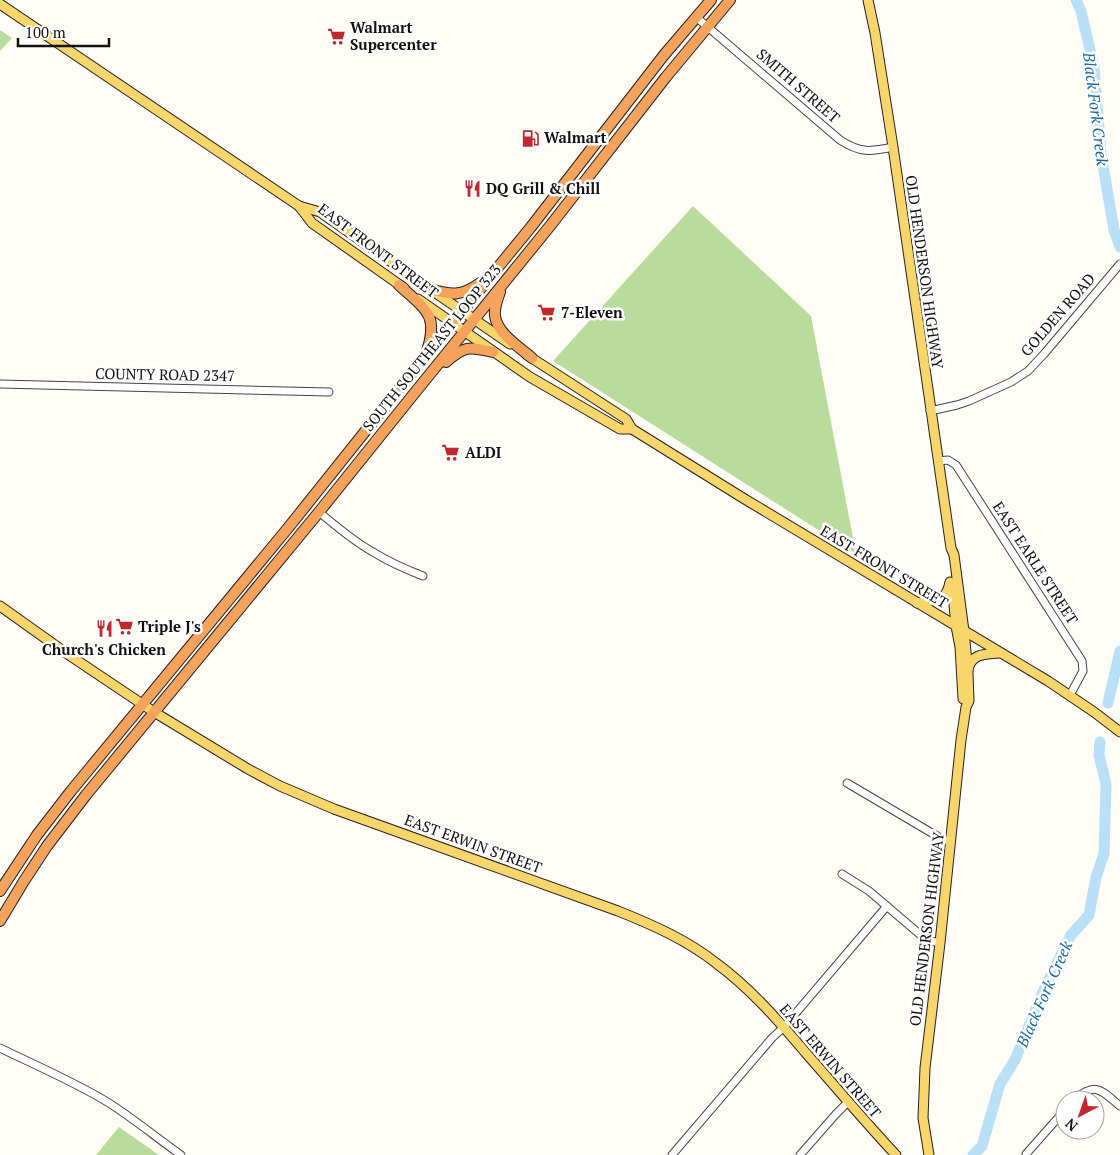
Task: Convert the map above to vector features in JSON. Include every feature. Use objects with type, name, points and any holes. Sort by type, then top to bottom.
[{"type":"highway","name":"SOUTH SOUTHEAST LOOP 323","points":[[0,892],[47,822],[288,528],[494,272],[664,55],[710,0]]},
{"type":"highway","name":"SOUTH SOUTHEAST LOOP 323","points":[[0,921],[60,828],[86,794],[319,512],[502,286],[666,77],[730,0]]},
{"type":"highway","points":[[596,143],[608,153]]},
{"type":"highway","points":[[430,289],[452,294],[462,293],[472,289],[494,272]]},
{"type":"highway","points":[[400,285],[431,319],[432,330],[427,354]]},
{"type":"highway","points":[[502,286],[495,310],[497,325],[504,334],[532,358]]},
{"type":"highway","points":[[425,380],[463,349],[476,348],[494,352]]},
{"type":"main road","name":"OLD HENDERSON HIGHWAY","points":[[868,0],[875,33],[951,548],[954,555],[968,673],[969,701],[966,707],[961,740],[940,943],[926,1053],[923,1118],[928,1155]]},
{"type":"main road","points":[[0,4],[300,206]]},
{"type":"main road","name":"EAST FRONT STREET","points":[[300,206],[312,223],[530,377],[620,429],[632,429]]},
{"type":"main road","name":"EAST FRONT STREET","points":[[300,206],[320,212],[474,320],[626,419],[632,429],[1070,696],[1120,732]]},
{"type":"main road","name":"OLD HENDERSON HIGHWAY","points":[[951,548],[949,556],[960,648],[963,701],[966,707]]},
{"type":"main road","points":[[917,603],[945,596],[948,591],[951,575]]},
{"type":"main road","name":"EAST ERWIN STREET","points":[[0,606],[154,712],[280,786],[334,809],[618,911],[661,929],[688,944],[716,962],[747,989],[784,1027],[896,1155]]},
{"type":"main road","points":[[968,673],[970,664],[976,656],[1000,653]]},
{"type":"street","name":"SMITH STREET","points":[[696,17],[840,140],[852,148],[865,151],[892,147]]},
{"type":"street","name":"GOLDEN ROAD","points":[[930,411],[969,401],[1011,382],[1028,371],[1120,264]]},
{"type":"street","name":"COUNTY ROAD 2347","points":[[0,384],[329,392]]},
{"type":"street","name":"EAST EARLE STREET","points":[[938,461],[948,460],[956,465],[1080,658],[1083,664],[1083,671],[1070,696]]},
{"type":"street","points":[[319,512],[372,552],[422,576]]},
{"type":"street","points":[[847,783],[942,839],[951,842]]},
{"type":"street","points":[[842,874],[869,891],[923,937],[940,943]]},
{"type":"street","points":[[672,1155],[887,906]]},
{"type":"street","points":[[0,1048],[101,1098],[181,1155]]},
{"type":"street","points":[[1105,1094],[1120,1106]]},
{"type":"street","points":[[800,1155],[848,1102]]},
{"type":"street","points":[[1026,1155],[1055,1122]]},
{"type":"green space","points":[[0,30],[12,38],[0,51]]},
{"type":"green space","points":[[693,206],[811,316],[856,554],[553,361]]},
{"type":"green space","points":[[119,1127],[159,1155],[96,1155]]},
{"type":"waterway","name":"Black Fork Creek","points":[[1076,0],[1081,11],[1094,67],[1101,154],[1114,230],[1120,247]]},
{"type":"waterway","name":"Black Fork Creek","points":[[1108,703],[1120,651]]},
{"type":"waterway","name":"Black Fork Creek","points":[[973,1155],[982,1146],[1000,1084],[1015,1060],[1042,994],[1071,935],[1089,915],[1096,877],[1104,854],[1106,784],[1099,755],[1100,742]]},
{"type":"place","name":"Walmart Supercenter","points":[[336,37]]},
{"type":"place","name":"Walmart","points":[[530,138]]},
{"type":"place","name":"DQ Grill & Chill","points":[[472,189]]},
{"type":"place","name":"7-Eleven","points":[[547,313]]},
{"type":"place","name":"ALDI","points":[[451,453]]},
{"type":"place","name":"Triple J's","points":[[124,627]]},
{"type":"place","name":"Church's Chicken","points":[[104,629]]}]
